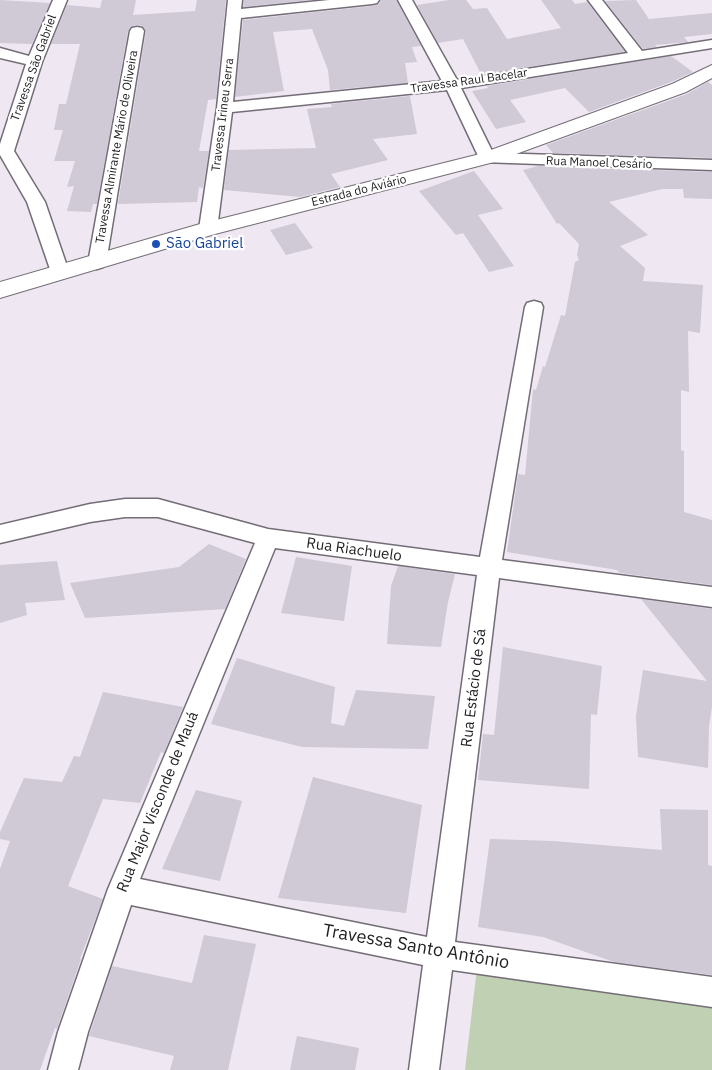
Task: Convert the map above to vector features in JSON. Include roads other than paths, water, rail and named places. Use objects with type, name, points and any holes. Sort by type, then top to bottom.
[{"type":"street","name":"Travessa São Gabriel","points":[[60,0],[34,62],[3,151],[36,202],[60,272]]},
{"type":"street","points":[[234,7],[372,0]]},
{"type":"street","points":[[405,0],[452,85],[487,158]]},
{"type":"street","points":[[595,0],[639,57]]},
{"type":"street","name":"Travessa Irineu Serra","points":[[208,229],[225,108],[234,7]]},
{"type":"street","name":"Travessa Almirante Mário de Oliveira","points":[[97,262],[137,31]]},
{"type":"street","name":"Travessa Raul Bacelar","points":[[225,108],[452,85],[712,44]]},
{"type":"street","points":[[0,53],[34,62]]},
{"type":"street","name":"Estrada do Aviário","points":[[0,290],[208,229],[487,158],[647,98],[679,88],[712,71]]},
{"type":"street","name":"Rua Manoel Cesário","points":[[487,158],[712,165]]},
{"type":"street","name":"Rua Estácio de Sá","points":[[424,1070],[489,568],[534,307]]},
{"type":"street","name":"Rua Riachuelo","points":[[0,534],[90,512],[125,508],[158,508],[268,538],[712,597]]},
{"type":"street","name":"Rua Major Visconde de Mauá","points":[[63,1070],[72,1032],[122,889],[268,538]]},
{"type":"street","name":"Travessa Santo Antônio","points":[[122,889],[439,954],[712,992]]},
{"type":"place","name":"São Gabriel","points":[[156,244]]}]
